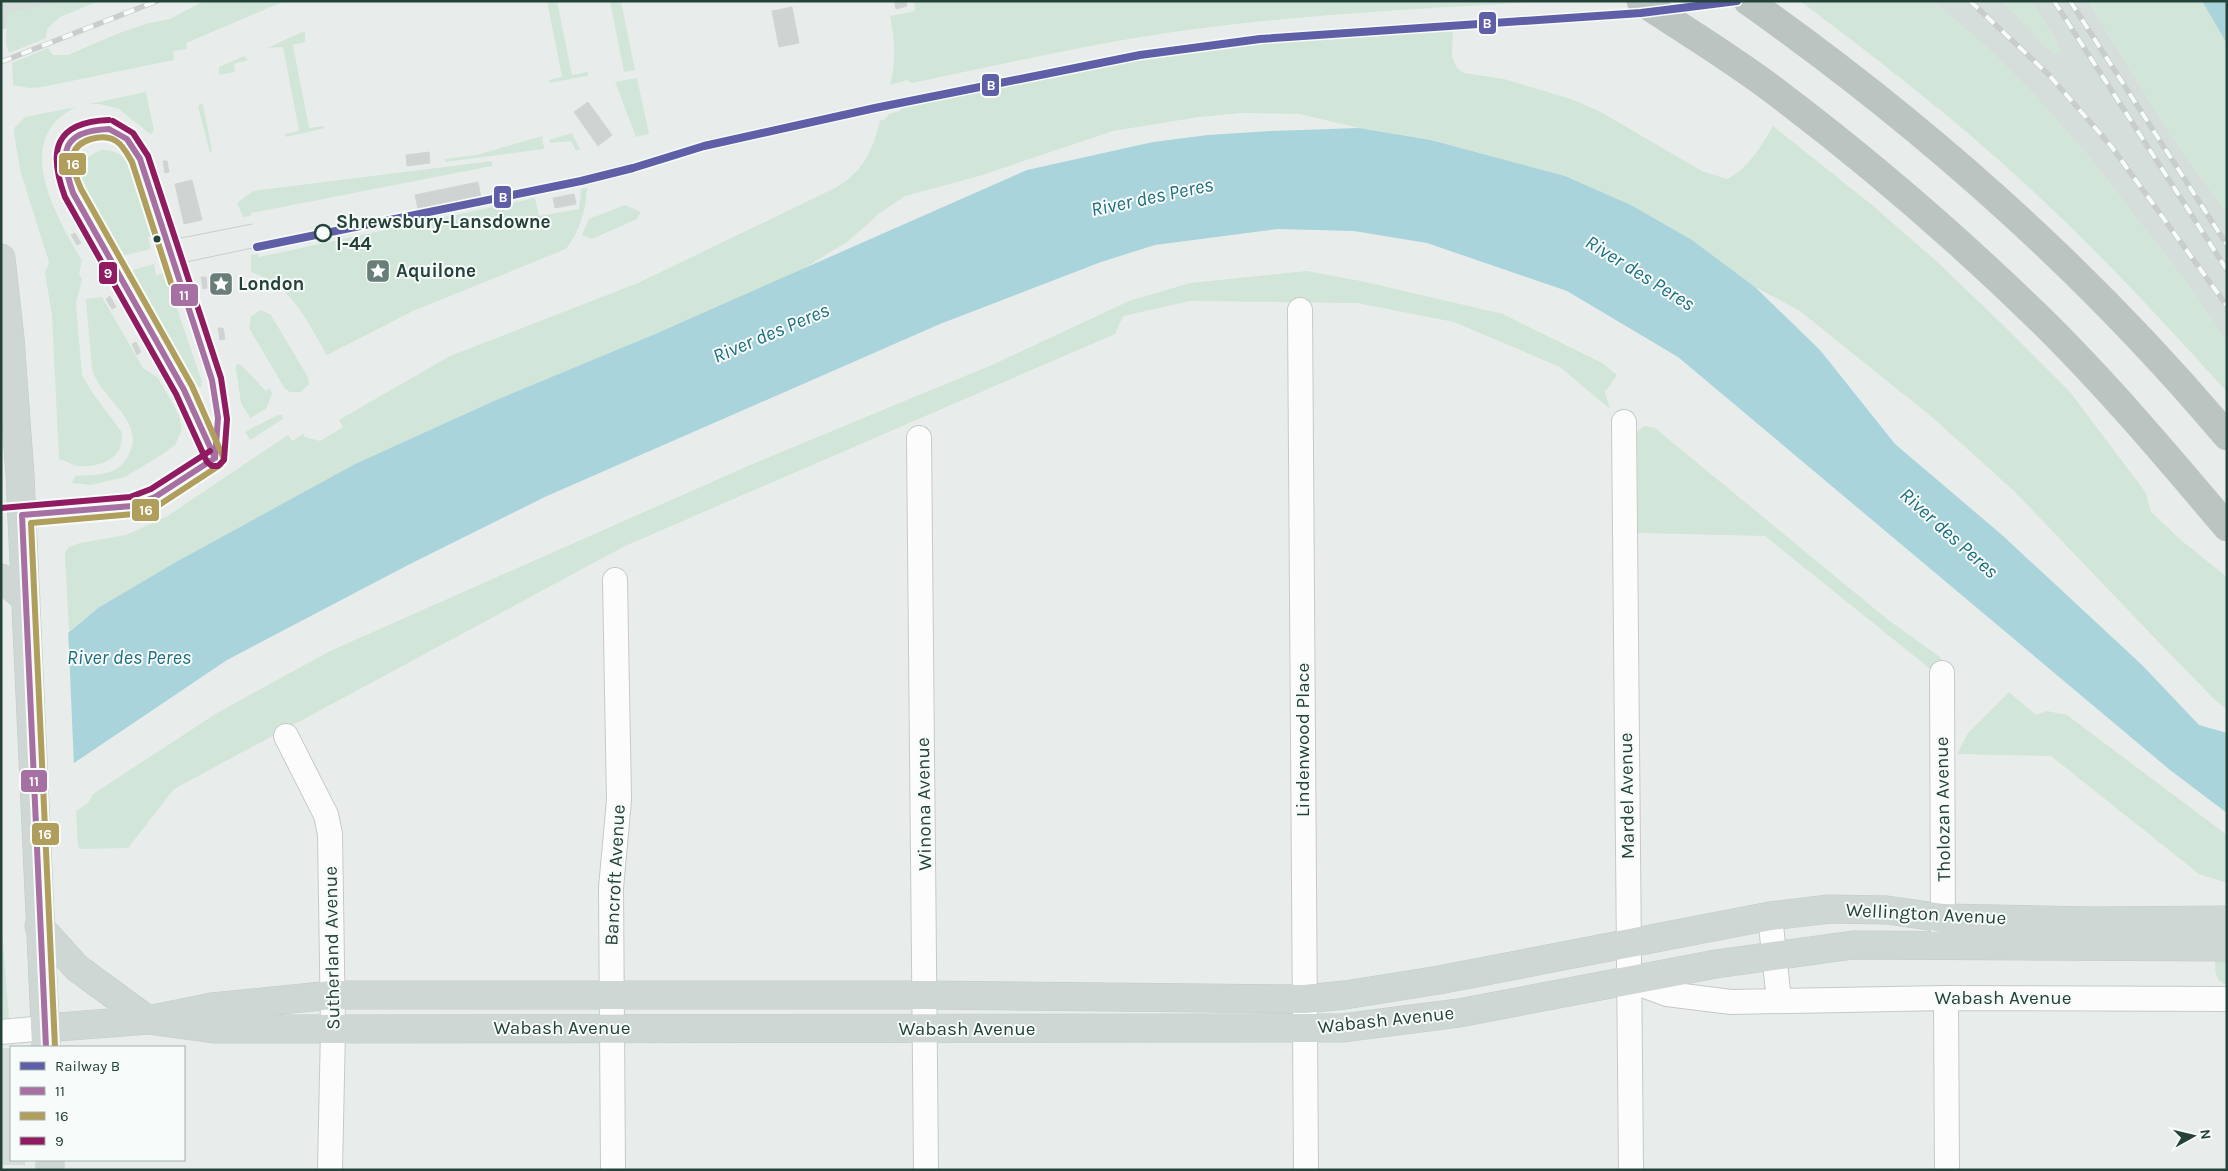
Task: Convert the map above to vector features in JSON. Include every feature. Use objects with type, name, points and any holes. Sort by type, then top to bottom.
[{"type":"highway","points":[[1641,1],[1776,91],[1892,185],[1967,249],[2042,321],[2114,397],[2227,527]]},
{"type":"highway","points":[[1748,1],[1894,112],[1995,196],[2072,268],[2143,342],[2227,436]]},
{"type":"main road","points":[[1,260],[10,338],[12,516],[26,599],[45,1038]]},
{"type":"main road","points":[[1,375],[10,338]]},
{"type":"main road","points":[[1,578],[26,599]]},
{"type":"main road","name":"Wellington Avenue","points":[[1628,944],[1770,916],[1828,909],[1887,910],[1943,918],[2092,921],[2227,920]]},
{"type":"main road","points":[[39,926],[77,968],[148,1020]]},
{"type":"main road","name":"Wabash Avenue","points":[[45,1038],[212,1007],[332,995],[925,995],[1305,999],[1439,980],[1628,944]]},
{"type":"main road","name":"Wellington Avenue","points":[[1629,980],[1774,955],[1853,945],[2227,947]]},
{"type":"main road","name":"Wabash Avenue","points":[[148,1020],[214,1029],[1342,1028],[1459,1013],[1629,980]]},
{"type":"street","name":"Lindenwood Place","points":[[1300,310],[1306,1170]]},
{"type":"street","name":"Mardel Avenue","points":[[1624,422],[1631,1170]]},
{"type":"street","name":"Winona Avenue","points":[[920,438],[926,1170]]},
{"type":"street","name":"Bancroft Avenue","points":[[613,1170],[611,888],[619,800],[615,580]]},
{"type":"street","name":"Tholozan Avenue","points":[[1942,673],[1943,945]]},
{"type":"street","name":"Sutherland Avenue","points":[[286,736],[329,824],[333,1029],[330,1170]]},
{"type":"street","points":[[1770,916],[1779,1001]]},
{"type":"street","name":"Wabash Avenue","points":[[1629,980],[1667,994],[1731,1002],[1946,998],[2227,999]]},
{"type":"street","points":[[1946,998],[1947,1170]]},
{"type":"street","name":"Wabash Avenue","points":[[1,1032],[45,1038]]},
{"type":"shaded area","points":[[1,1],[92,1],[1,30]]},
{"type":"shaded area","points":[[1933,1],[2002,1],[2050,50],[2060,52],[2056,41],[2031,1],[2088,1],[2172,137],[2227,213],[2227,343],[2189,286],[2088,156],[2037,98],[1986,47]]},
{"type":"shaded area","points":[[1,1048],[10,1048],[10,1161],[25,1161],[25,1165],[1,1165]]},
{"type":"green space","points":[[66,1],[99,1],[60,17],[47,29],[46,38],[9,53],[6,44],[7,16],[10,12]]},
{"type":"green space","points":[[204,1],[285,1],[186,43],[187,49],[173,51],[174,60],[42,87],[29,88],[13,85],[12,63],[48,48],[53,55],[68,55],[119,33],[149,23],[170,19]]},
{"type":"green space","points":[[547,1],[557,1],[572,75],[587,72],[589,74],[587,76],[549,83],[549,80],[562,77]]},
{"type":"green space","points":[[610,1],[621,1],[635,70],[624,72]]},
{"type":"green space","points":[[914,1],[1550,1],[1361,13],[1220,26],[1107,43],[912,83],[907,80],[890,85],[894,50],[890,16],[915,11]]},
{"type":"green space","points":[[1800,1],[1933,1],[1986,47],[2037,98],[2088,156],[2189,286],[2227,343],[2227,392],[2117,274],[2031,189],[1927,100]]},
{"type":"green space","points":[[2002,1],[2031,1],[2056,41],[2060,52],[2055,54],[2050,50]]},
{"type":"green space","points":[[2088,1],[2202,1],[2227,42],[2227,213],[2172,137]]},
{"type":"green space","points":[[1453,31],[1452,56],[1457,68],[1464,73],[1504,79],[1571,99],[1599,111],[1702,171],[1727,179],[1748,163],[1773,126],[1872,205],[1934,259],[2070,392],[2146,493],[2151,512],[2182,541],[2227,577],[2227,709],[2217,702],[2171,655],[2014,491],[1933,418],[1800,311],[1755,287],[1692,240],[1631,205],[1565,176],[1432,140],[1359,128],[1299,114],[1241,113],[1199,117],[1113,131],[979,176],[905,196],[880,213],[847,242],[798,272],[496,400],[355,464],[174,563],[98,608],[69,631],[65,552],[69,547],[80,543],[126,535],[166,517],[288,435],[292,441],[303,434],[305,437],[320,441],[343,427],[339,420],[450,356],[638,283],[837,187],[861,166],[874,141],[880,120],[884,120],[889,114],[900,111],[900,109],[1087,70],[1200,51],[1358,36]]},
{"type":"green space","points":[[302,32],[305,33],[305,42],[293,45],[309,128],[323,126],[325,128],[287,137],[286,134],[299,131],[283,47],[267,48]]},
{"type":"green space","points":[[244,56],[248,60],[234,64],[235,72],[219,75],[219,67]]},
{"type":"green space","points":[[637,78],[649,134],[636,137],[615,82]]},
{"type":"green space","points":[[146,92],[154,131],[150,134],[119,109],[99,104],[89,104]]},
{"type":"green space","points":[[201,103],[212,150],[210,153],[198,106]]},
{"type":"green space","points":[[76,107],[56,121],[45,139],[42,158],[44,179],[51,201],[82,261],[79,273],[82,280],[76,303],[82,375],[92,392],[121,431],[122,440],[120,448],[110,459],[103,463],[86,466],[78,466],[59,460],[52,316],[45,273],[49,262],[20,170],[14,133],[15,127],[25,117]]},
{"type":"green space","points":[[572,133],[580,149],[576,151],[571,141],[550,143],[549,140]]},
{"type":"green space","points":[[542,136],[544,149],[445,162],[445,159],[477,155]]},
{"type":"green space","points":[[101,150],[117,153],[122,156],[131,170],[153,236],[148,237],[151,249],[122,256],[85,193],[81,183],[80,171],[86,160]]},
{"type":"green space","points":[[492,161],[492,166],[251,213],[251,216],[243,217],[237,203],[253,191]]},
{"type":"green space","points":[[587,188],[581,220],[575,235],[566,249],[413,311],[327,355],[305,317],[288,295],[278,286],[251,272],[251,255],[258,254],[259,257],[535,198],[539,216],[579,209],[581,189]]},
{"type":"green space","points":[[625,205],[641,212],[637,219],[592,239],[582,235],[589,219]]},
{"type":"green space","points":[[154,264],[156,275],[165,273],[202,382],[201,387],[196,386],[130,271]]},
{"type":"green space","points":[[1307,271],[1361,281],[1503,314],[1602,363],[1617,375],[1605,392],[1610,409],[1560,367],[1454,322],[1357,303],[1190,301],[1123,316],[1115,334],[625,546],[174,789],[128,848],[80,849],[78,846],[76,811],[88,803],[93,794],[217,713],[330,651],[757,462],[994,364],[1129,301],[1190,283]]},
{"type":"green space","points":[[102,297],[143,368],[158,378],[179,415],[182,430],[175,445],[125,477],[91,485],[72,483],[75,476],[107,473],[119,467],[129,454],[133,442],[127,420],[96,379],[92,369],[86,299]]},
{"type":"green space","points":[[261,310],[271,315],[308,377],[309,384],[301,392],[290,392],[285,389],[249,328],[251,316]]},
{"type":"green space","points":[[240,364],[266,391],[270,388],[272,394],[266,409],[250,418],[241,403],[236,369],[236,365]]},
{"type":"green space","points":[[278,415],[282,415],[283,419],[250,440],[245,432]]},
{"type":"green space","points":[[1644,426],[1655,428],[1887,619],[1940,657],[1949,668],[1929,668],[1765,536],[1638,533],[1637,432]]},
{"type":"green space","points":[[2009,692],[2036,715],[2047,711],[2067,715],[2227,835],[2227,883],[2199,874],[2051,756],[1957,754],[1968,733]]},
{"type":"green space","points":[[1,918],[9,1018],[1,1019]]},
{"type":"green space","points":[[2227,958],[2227,985],[2218,979],[2215,961]]},
{"type":"water","points":[[2202,1],[2227,1],[2227,42],[2226,42]]},
{"type":"water","name":"River des Peres","points":[[1359,128],[1431,140],[1565,176],[1631,205],[1692,240],[1755,287],[1820,350],[1895,444],[2002,535],[2142,665],[2199,725],[2227,733],[2227,813],[2170,770],[1678,357],[1567,291],[1427,243],[1354,231],[1278,229],[1155,245],[1101,262],[940,324],[547,496],[410,564],[227,660],[74,763],[32,795],[40,656],[98,608],[174,563],[355,464],[496,400],[655,334],[1027,170],[1153,142],[1208,135]]},
{"type":"pier","points":[[68,628],[74,766],[1,822],[1,680],[38,654]]},
{"type":"building","points":[[894,1],[906,1],[907,6],[896,9]]},
{"type":"building","points":[[792,7],[799,43],[779,47],[772,11]]},
{"type":"building","points":[[588,102],[612,135],[598,146],[574,112]]},
{"type":"building","points":[[429,152],[430,163],[407,166],[406,155]]},
{"type":"building","points":[[163,161],[167,161],[169,172],[165,173]]},
{"type":"building","points":[[192,180],[202,220],[184,224],[175,184]]},
{"type":"building","points":[[478,182],[481,197],[418,209],[415,195]]},
{"type":"building","points":[[574,194],[576,204],[555,208],[553,198]]},
{"type":"building","points":[[75,233],[81,243],[77,245],[71,235]]},
{"type":"building","points":[[201,277],[206,277],[207,288],[203,289]]},
{"type":"building","points":[[110,296],[116,307],[112,309],[106,299]]},
{"type":"building","points":[[218,328],[223,328],[225,339],[220,340]]},
{"type":"building","points":[[136,342],[141,352],[137,355],[132,344]]},
{"type":"tram line","points":[[181,238],[252,224]]},
{"type":"tram line","points":[[186,262],[257,247]]},
{"type":"railway","points":[[1,62],[157,1]]},
{"type":"railway","points":[[1970,1],[2049,75],[2111,146],[2227,306]]},
{"type":"railway","points":[[2054,1],[2227,270]]},
{"type":"railway","points":[[2070,1],[2227,245]]},
{"type":"rail line","name":"B","points":[[257,247],[581,181],[633,168],[704,146],[875,108],[1140,55],[1260,39],[1641,13],[1737,1]]},
{"type":"transit line","name":"9","points":[[109,120],[77,126],[66,133],[60,142],[57,153],[57,166],[65,197],[176,394],[207,462],[212,466],[218,466],[224,460],[227,419],[221,378],[148,156],[133,133],[113,121]]},
{"type":"transit line","name":"11","points":[[109,129],[127,139],[140,159],[212,380],[218,418],[215,458],[184,390],[73,193],[66,166],[68,146],[73,139],[81,134],[109,129]]},
{"type":"transit line","name":"16","points":[[55,1046],[31,523],[134,514],[159,505],[220,465],[224,459],[192,386],[81,189],[75,173],[73,155],[75,149],[85,141],[98,138],[111,139],[119,143],[127,153],[132,162],[171,283]]},
{"type":"transit line","name":"9","points":[[1,508],[130,497],[151,489],[210,451]]},
{"type":"transit line","name":"11","points":[[22,515],[132,506],[155,497],[215,458]]},
{"type":"transit line","name":"11","points":[[22,515],[46,1046]]},
{"type":"place","name":"Shrewsbury-Lansdowne I-44","points":[[323,233]]},
{"type":"place","name":"Aquilone","points":[[378,271]]},
{"type":"place","name":"London","points":[[221,284]]}]
